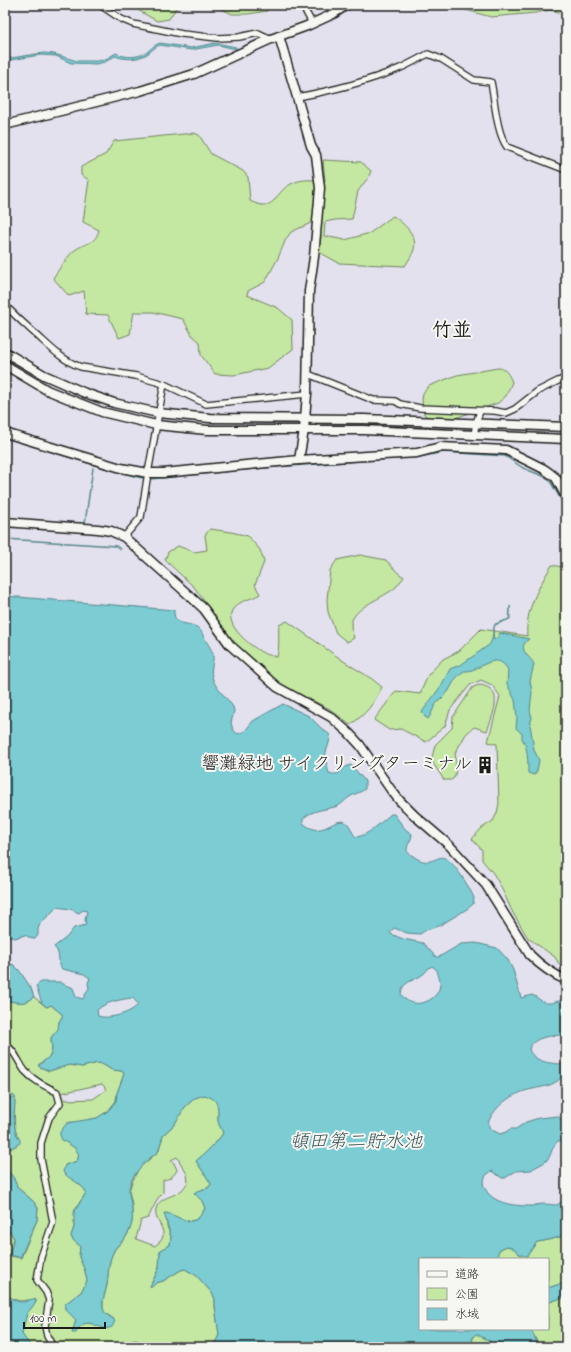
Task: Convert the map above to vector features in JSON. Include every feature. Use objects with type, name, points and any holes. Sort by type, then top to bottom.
[{"type":"street","points":[[100,5],[121,19],[133,24],[182,34],[218,38],[239,37],[258,33],[270,39]]},
{"type":"street","points":[[302,5],[312,23]]},
{"type":"street","points":[[5,125],[140,91],[194,74],[270,39],[333,14],[347,5]]},
{"type":"street","points":[[279,36],[311,146],[316,155],[320,188],[314,257],[309,290],[307,394],[304,430],[299,460]]},
{"type":"street","points":[[297,98],[328,91],[379,76],[399,69],[428,54],[441,59],[474,80],[491,82],[498,122],[507,147],[566,170]]},
{"type":"street","points":[[5,305],[49,347],[81,367],[136,376],[164,384],[206,404],[307,394]]},
{"type":"street","points":[[5,352],[44,375],[85,393],[114,403],[158,413],[210,418],[364,419],[566,427]]},
{"type":"street","points":[[5,365],[47,390],[74,401],[102,412],[156,425],[207,430],[363,430],[566,439]]},
{"type":"street","points":[[308,374],[373,400],[395,401],[400,404],[420,408],[495,411],[506,413],[515,409],[538,391],[566,378]]},
{"type":"street","points":[[124,537],[141,517],[164,384]]},
{"type":"street","points":[[474,436],[480,411]]},
{"type":"street","points":[[5,433],[121,468],[148,473],[163,473],[299,460],[417,453],[440,447],[506,450],[551,474],[556,478],[566,497]]},
{"type":"street","points":[[5,522],[98,529],[111,531],[124,537],[204,609],[230,645],[277,687],[331,717],[349,733],[360,745],[390,790],[414,816],[449,845],[486,885],[530,955],[552,974],[566,980]]},
{"type":"street","points":[[5,1044],[10,1047],[26,1072],[36,1082],[56,1092],[60,1104],[49,1118],[41,1143],[41,1159],[53,1222],[41,1257],[36,1280],[46,1292],[49,1300],[45,1326],[47,1336],[53,1347]]},
{"type":"street","points":[[124,1347],[135,1344],[147,1347]]},
{"type":"green space","points":[[129,5],[178,5],[169,19],[157,21]]},
{"type":"green space","points":[[214,5],[270,5],[267,11],[248,14],[232,14]]},
{"type":"green space","points":[[448,5],[566,5],[566,14],[550,10],[535,13],[491,17]]},
{"type":"green space","points":[[194,133],[199,135],[211,154],[243,171],[248,177],[250,201],[258,204],[270,204],[285,188],[295,182],[308,180],[325,181],[323,160],[361,162],[371,171],[368,178],[358,191],[352,219],[325,222],[324,236],[345,240],[370,233],[393,216],[412,234],[415,244],[413,253],[405,266],[339,263],[319,252],[321,236],[313,222],[291,232],[286,239],[265,282],[248,291],[247,295],[278,308],[292,320],[293,349],[268,368],[234,375],[215,374],[201,355],[200,342],[192,335],[183,319],[153,312],[134,312],[130,334],[119,338],[108,315],[86,314],[84,291],[69,296],[53,278],[73,252],[79,247],[93,241],[99,230],[83,222],[89,180],[81,175],[81,167],[106,154],[114,141]]},
{"type":"green space","points":[[501,368],[508,374],[512,382],[506,396],[498,403],[444,422],[430,419],[424,414],[422,400],[423,393],[429,386],[457,375]]},
{"type":"green space","points":[[210,529],[248,536],[260,550],[264,562],[255,585],[260,594],[239,603],[233,609],[231,615],[235,629],[253,647],[265,654],[277,657],[279,645],[279,625],[287,621],[382,687],[376,699],[356,721],[350,725],[330,709],[281,685],[264,672],[234,643],[195,588],[165,560],[168,552],[178,546],[194,552],[207,550],[205,535]]},
{"type":"green space","points":[[360,555],[386,560],[398,573],[404,577],[391,591],[369,603],[357,613],[351,625],[354,638],[347,642],[336,633],[328,612],[327,600],[330,570],[337,560]]},
{"type":"green space","points":[[552,565],[566,568],[566,976],[555,957],[528,938],[513,913],[493,873],[482,860],[482,850],[472,839],[482,828],[493,821],[497,813],[499,803],[497,744],[488,742],[500,696],[492,685],[481,680],[470,685],[450,710],[445,726],[426,742],[401,729],[389,730],[374,720],[396,691],[420,694],[428,675],[443,659],[459,651],[481,629],[527,636],[528,617],[534,599],[542,581]]},
{"type":"green space","points":[[480,685],[493,692],[495,697],[494,711],[487,731],[474,727],[466,734],[455,753],[456,769],[454,778],[451,780],[444,780],[433,763],[432,758],[435,745],[452,728],[453,717],[473,687]]},
{"type":"green space","points":[[34,997],[47,1007],[51,1005],[63,1015],[59,1022],[59,1029],[51,1038],[52,1050],[50,1056],[38,1065],[40,1067],[49,1071],[70,1065],[82,1067],[98,1063],[112,1070],[122,1071],[124,1074],[117,1093],[116,1101],[108,1111],[97,1118],[75,1123],[70,1122],[72,1146],[78,1151],[79,1155],[77,1161],[65,1165],[78,1184],[84,1188],[86,1193],[75,1209],[74,1227],[71,1236],[80,1246],[79,1257],[85,1271],[87,1281],[81,1292],[65,1304],[65,1309],[76,1320],[73,1331],[78,1329],[84,1323],[90,1323],[107,1328],[114,1319],[103,1310],[103,1301],[111,1257],[115,1249],[126,1237],[132,1222],[132,1204],[129,1191],[139,1168],[158,1152],[163,1136],[174,1125],[185,1107],[195,1098],[204,1095],[213,1099],[217,1104],[218,1122],[223,1133],[211,1148],[196,1161],[211,1184],[208,1188],[203,1189],[196,1194],[202,1201],[205,1208],[197,1219],[192,1221],[187,1221],[166,1213],[167,1226],[171,1237],[170,1245],[160,1252],[159,1268],[150,1286],[152,1287],[156,1283],[163,1281],[185,1269],[197,1276],[212,1293],[215,1299],[219,1335],[213,1347],[31,1347],[23,1336],[22,1334],[26,1316],[36,1300],[20,1301],[5,1294],[5,1227],[14,1238],[10,1256],[21,1258],[37,1220],[38,1208],[34,1202],[18,1188],[13,1177],[6,1169],[5,1152],[17,1145],[19,1139],[15,1130],[15,1097],[10,1098],[5,1104],[5,1001],[24,1002]],"holes":[[[102,1084],[106,1090],[93,1099],[66,1100],[61,1093]],[[177,1157],[187,1174],[188,1182],[179,1192],[163,1199],[158,1205],[156,1209],[156,1217],[162,1228],[163,1235],[161,1240],[155,1246],[136,1239],[141,1220],[148,1218],[158,1198],[163,1193],[163,1180],[168,1179],[175,1174],[177,1170],[171,1160]]]},
{"type":"green space","points":[[566,1235],[566,1282],[549,1288],[549,1258],[497,1257],[499,1251],[507,1246],[515,1248],[520,1255],[529,1253],[537,1242]]},
{"type":"green space","points":[[566,1297],[566,1347],[539,1347],[531,1330],[549,1330],[549,1303]]},
{"type":"green space","points":[[474,1334],[485,1338],[493,1347],[471,1347]]},
{"type":"water","points":[[160,43],[191,48],[216,43],[236,47],[236,49],[218,45],[191,50],[160,45],[147,54],[139,57],[127,59],[115,56],[105,62],[96,64],[71,63],[56,56],[40,55],[5,61],[5,59],[45,53],[54,54],[77,61],[97,61],[104,60],[116,53],[127,56],[140,55]]},
{"type":"water","name":"頓田第二貯水池","points":[[5,596],[174,610],[177,620],[181,623],[195,626],[199,629],[212,650],[213,658],[211,671],[213,680],[233,707],[234,711],[231,723],[233,730],[238,734],[245,731],[253,721],[283,704],[309,716],[330,735],[326,752],[326,762],[329,773],[336,774],[345,767],[351,765],[365,781],[365,789],[350,797],[338,806],[311,813],[303,819],[303,823],[310,828],[321,829],[336,822],[345,822],[349,825],[356,837],[370,831],[391,814],[394,814],[405,829],[412,834],[407,847],[409,853],[419,860],[424,861],[442,857],[449,860],[469,888],[474,898],[473,904],[439,926],[426,930],[420,934],[407,933],[394,928],[390,932],[391,934],[403,939],[423,943],[436,957],[439,957],[461,944],[476,943],[497,948],[508,960],[513,970],[521,998],[532,995],[546,1003],[566,1001],[566,1035],[545,1037],[535,1041],[529,1049],[531,1054],[539,1060],[556,1064],[566,1064],[566,1073],[551,1084],[512,1096],[500,1105],[491,1116],[488,1123],[490,1129],[500,1134],[510,1129],[516,1129],[526,1122],[539,1118],[558,1116],[560,1119],[563,1118],[562,1116],[566,1115],[566,1140],[558,1141],[547,1160],[531,1170],[516,1171],[505,1178],[502,1178],[492,1171],[486,1175],[483,1183],[486,1190],[496,1200],[510,1204],[532,1206],[542,1204],[557,1205],[566,1198],[566,1235],[537,1242],[527,1256],[522,1255],[507,1246],[500,1249],[498,1252],[498,1258],[419,1258],[419,1330],[531,1330],[539,1347],[493,1347],[490,1341],[476,1334],[473,1337],[471,1347],[213,1347],[219,1335],[215,1299],[212,1293],[197,1276],[185,1269],[150,1287],[159,1268],[160,1252],[170,1245],[171,1237],[164,1213],[190,1221],[196,1220],[205,1208],[202,1201],[194,1193],[208,1188],[211,1184],[196,1161],[215,1144],[223,1133],[218,1122],[217,1104],[213,1099],[204,1095],[195,1098],[185,1107],[174,1125],[163,1136],[158,1152],[143,1164],[131,1181],[129,1193],[132,1211],[131,1225],[129,1232],[115,1249],[111,1257],[103,1301],[105,1313],[115,1321],[112,1327],[102,1328],[89,1323],[80,1327],[76,1333],[72,1333],[76,1320],[65,1309],[65,1304],[81,1292],[87,1281],[85,1271],[79,1257],[80,1246],[71,1236],[74,1227],[74,1212],[86,1193],[79,1184],[63,1172],[65,1165],[77,1161],[79,1155],[75,1148],[62,1140],[60,1132],[67,1123],[97,1118],[108,1111],[116,1101],[117,1093],[124,1074],[122,1071],[112,1070],[98,1063],[82,1067],[70,1065],[49,1071],[38,1066],[50,1056],[52,1050],[51,1038],[58,1029],[59,1022],[63,1015],[51,1005],[47,1007],[42,1003],[36,986],[41,982],[60,982],[73,988],[76,997],[83,999],[89,988],[88,983],[90,978],[84,974],[62,969],[58,952],[54,947],[67,937],[74,928],[86,925],[85,920],[87,911],[83,910],[79,913],[70,909],[57,907],[40,924],[38,935],[35,939],[25,935],[15,938],[5,935]],"holes":[[[432,966],[437,970],[440,985],[438,991],[429,1000],[423,1003],[411,1002],[405,999],[401,994],[406,984],[424,974],[429,968]],[[133,998],[138,1004],[131,1010],[120,1015],[108,1017],[98,1016],[97,1010],[109,1003]]]},
{"type":"water","points":[[510,606],[510,619],[495,625],[493,631],[495,624],[509,619]]},
{"type":"water","points":[[493,632],[494,640],[500,633],[529,639],[525,643],[524,649],[534,664],[530,681],[532,692],[530,710],[532,718],[530,724],[534,750],[539,760],[537,771],[534,775],[528,773],[527,750],[522,739],[522,734],[516,728],[517,717],[515,700],[507,684],[508,670],[498,661],[487,663],[470,671],[464,671],[456,678],[448,692],[435,705],[428,719],[422,712],[441,686],[450,669],[462,664],[489,645],[492,640]]},
{"type":"water","points":[[5,962],[14,965],[19,970],[31,988],[34,997],[30,1000],[23,1002],[5,1001]]},
{"type":"water","points":[[13,1095],[15,1097],[14,1125],[20,1143],[5,1152],[5,1104]]},
{"type":"water","points":[[5,1166],[13,1177],[18,1188],[34,1202],[38,1208],[37,1220],[20,1258],[11,1256],[10,1252],[14,1238],[5,1227]]},
{"type":"water","points":[[566,1282],[565,1298],[549,1303],[549,1288]]},
{"type":"water","points":[[5,1294],[20,1302],[25,1302],[31,1299],[36,1300],[35,1304],[27,1313],[22,1334],[31,1347],[15,1347],[5,1339]]},
{"type":"waterway","points":[[13,440],[142,478]]},
{"type":"waterway","points":[[150,479],[274,467],[419,457],[444,452],[505,456],[523,468],[543,476],[550,481],[566,508]]},
{"type":"waterway","points":[[85,523],[93,468]]},
{"type":"waterway","points":[[5,539],[116,546],[120,549]]},
{"type":"place","name":"響灘緑地 サイクリングターミナル","points":[[485,765]]},
{"type":"district","name":"竹並","points":[[452,331]]}]
